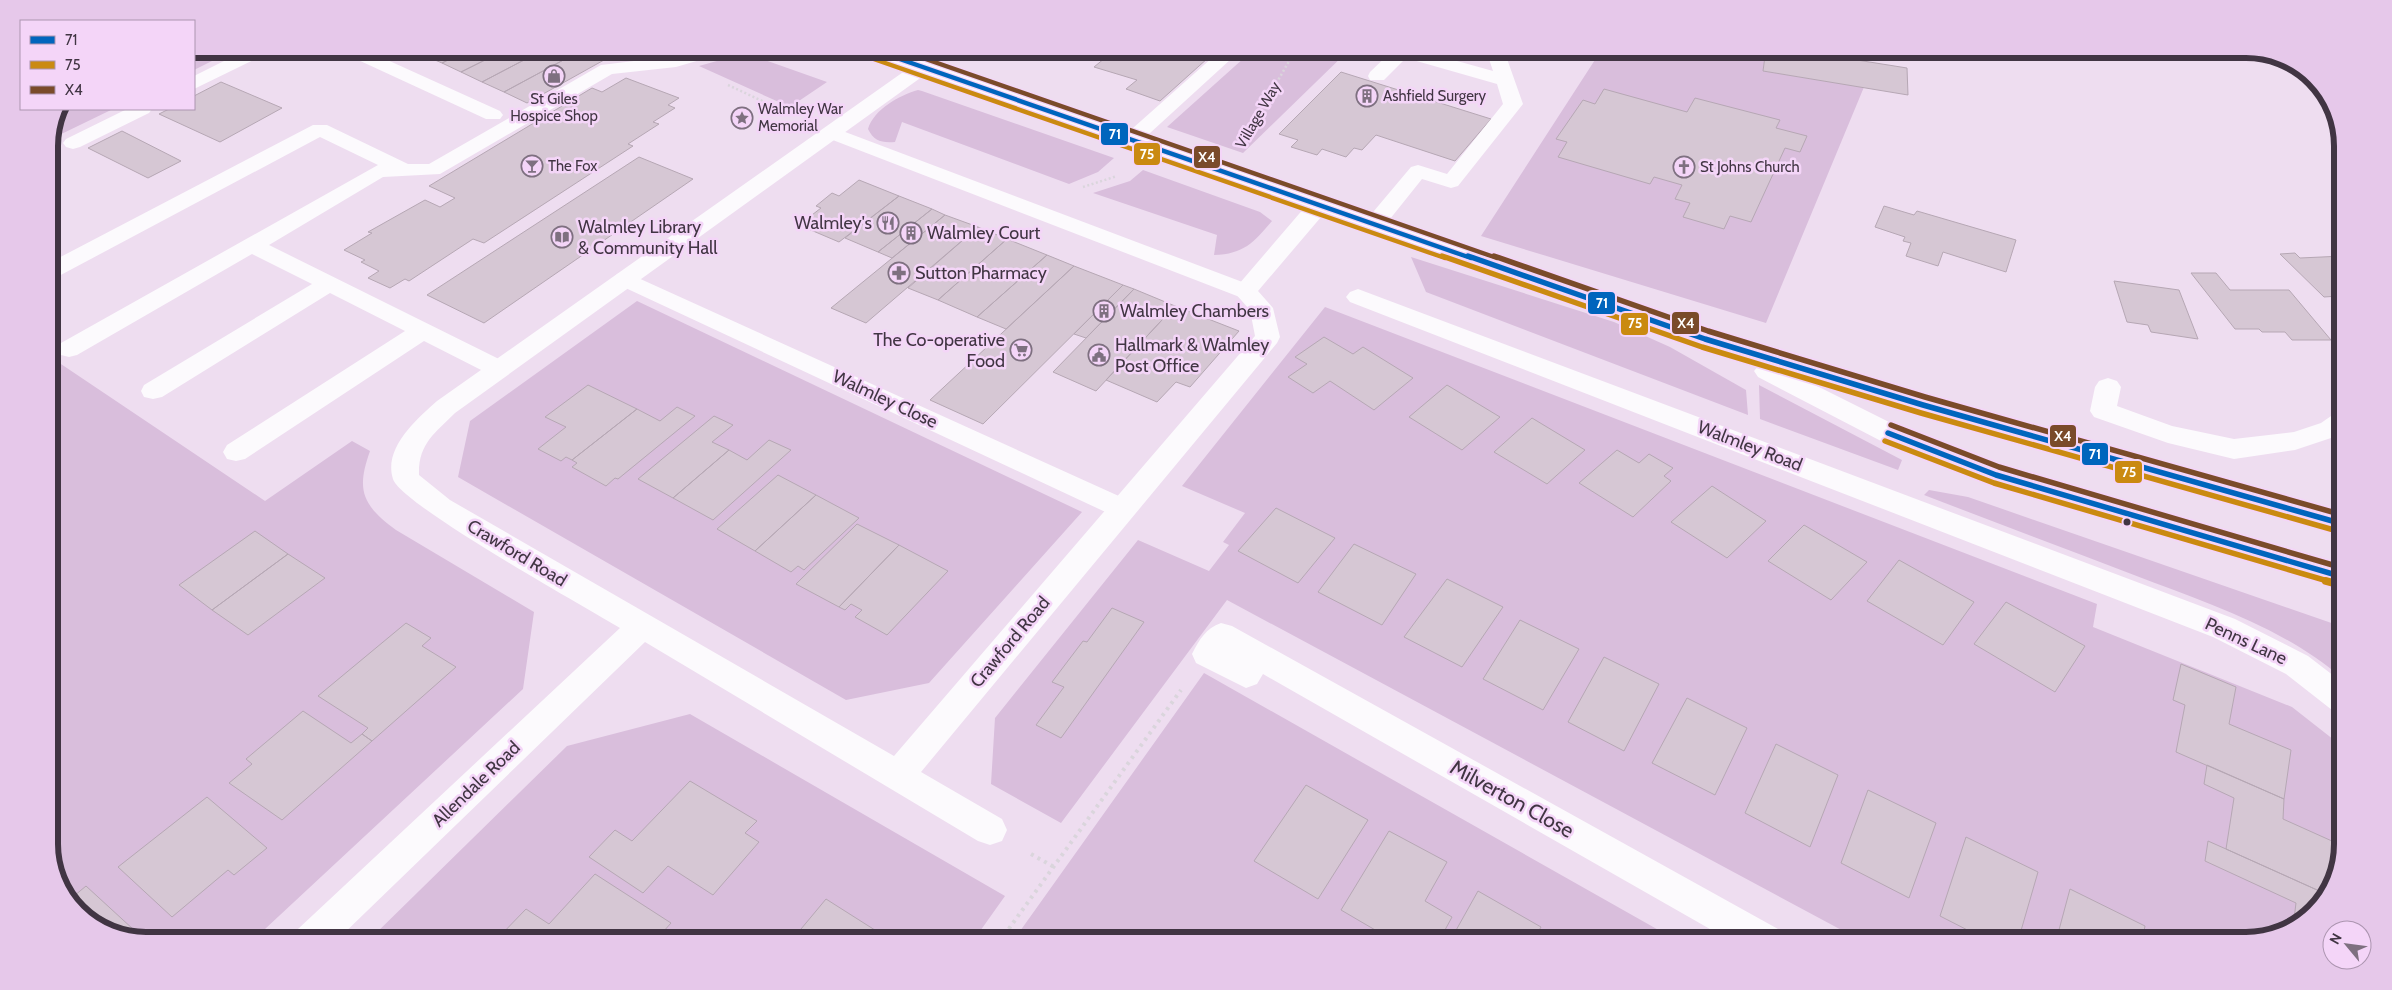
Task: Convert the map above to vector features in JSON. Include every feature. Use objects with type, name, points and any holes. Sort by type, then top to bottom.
[{"type":"street","points":[[898,58],[1705,339],[1923,405],[2334,521]]},
{"type":"street","points":[[625,279],[924,67]]},
{"type":"street","points":[[1123,509],[1268,338],[1260,308],[1245,292],[1319,205]]},
{"type":"street","name":"Crawford Road","points":[[625,279],[446,407],[412,440],[404,462],[406,479],[440,507],[641,627],[990,830]]},
{"type":"street","name":"Walmley Road","points":[[1358,297],[2141,595]]},
{"type":"street","points":[[1705,339],[1890,434],[1996,475],[2334,574]]},
{"type":"street","points":[[2108,388],[2103,411],[2168,434],[2234,449],[2295,441],[2334,427]]},
{"type":"street","name":"Crawford Road","points":[[898,775],[1123,509]]},
{"type":"street","name":"Penns Lane","points":[[2141,595],[2224,628],[2297,665],[2334,693]]},
{"type":"street","name":"Allendale Road","points":[[320,932],[641,627]]},
{"type":"street","name":"Milverton Close","points":[[1207,654],[1246,675],[1258,657],[1749,932]]},
{"type":"lane","points":[[195,82],[244,58]]},
{"type":"lane","points":[[369,58],[493,115]]},
{"type":"lane","points":[[69,349],[379,171],[433,170],[608,69],[676,61],[686,58]]},
{"type":"lane","points":[[1131,140],[1223,58]]},
{"type":"lane","points":[[1377,76],[1395,58]]},
{"type":"lane","points":[[1430,58],[1506,81]]},
{"type":"lane","points":[[1374,224],[1418,171],[1451,182],[1514,104],[1498,58]]},
{"type":"lane","points":[[73,143],[140,110]]},
{"type":"lane","points":[[58,267],[320,129],[406,171]]},
{"type":"lane","points":[[832,133],[1245,292]]},
{"type":"lane","points":[[252,245],[499,369]]},
{"type":"lane","name":"Walmley Close","points":[[625,279],[1123,509]]},
{"type":"lane","points":[[153,391],[329,284]]},
{"type":"lane","points":[[236,452],[422,331]]},
{"type":"path","name":"Village Way","points":[[1244,139],[1291,58]]},
{"type":"path","points":[[676,61],[832,133]]},
{"type":"path","points":[[1006,932],[1207,654]]},
{"type":"shaded area","points":[[195,58],[218,58],[195,70]]},
{"type":"shaded area","points":[[764,58],[762,59],[827,82],[790,107],[699,66],[724,59]]},
{"type":"shaded area","points":[[1244,58],[1341,58],[1243,153],[1167,127]]},
{"type":"shaded area","points":[[1596,58],[1765,58],[1763,71],[1864,87],[1766,323],[1481,236]]},
{"type":"shaded area","points":[[918,90],[1114,158],[1098,172],[1069,184],[902,122],[895,142],[875,139],[868,129],[876,115],[896,99]]},
{"type":"shaded area","points":[[65,110],[111,110],[59,135]]},
{"type":"shaded area","points":[[1143,170],[1260,212],[1272,221],[1253,241],[1241,250],[1214,255],[1217,235],[1093,193],[1130,181]]},
{"type":"shaded area","points":[[1411,257],[1614,322],[1670,347],[1746,390],[1748,415],[1426,292]]},
{"type":"shaded area","points":[[637,301],[1082,512],[929,683],[846,700],[458,477],[470,421]]},
{"type":"shaded area","points":[[1325,307],[2097,604],[2093,627],[2292,707],[2334,740],[2334,845],[2330,873],[2323,889],[2305,911],[2286,923],[2270,930],[2258,932],[1845,932],[1227,600],[1061,823],[991,784],[995,718],[1138,540],[1209,571],[1229,545],[1223,542],[1245,513],[1182,486]]},
{"type":"shaded area","points":[[58,362],[265,501],[352,441],[370,451],[363,476],[363,487],[369,504],[376,513],[396,530],[534,612],[523,689],[262,932],[134,932],[117,928],[96,918],[87,911],[69,889],[62,873],[58,851]]},
{"type":"shaded area","points":[[1759,385],[1902,460],[1898,470],[1760,419]]},
{"type":"shaded area","points":[[1929,490],[1968,497],[2334,624],[2334,672],[2295,645],[2270,631],[2216,606],[1924,495]]},
{"type":"shaded area","points":[[1204,673],[1662,932],[1019,932]]},
{"type":"shaded area","points":[[690,714],[1005,896],[979,932],[377,932],[567,746]]},
{"type":"building","points":[[430,58],[452,58],[442,63]]},
{"type":"building","points":[[452,58],[489,58],[461,72],[442,63]]},
{"type":"building","points":[[489,58],[528,58],[482,82],[461,72]]},
{"type":"building","points":[[528,58],[567,58],[504,92],[482,82]]},
{"type":"building","name":"St Giles Hospice Shop","points":[[567,58],[600,58],[604,60],[527,103],[504,92]]},
{"type":"building","points":[[1105,58],[1208,58],[1160,101],[1126,89],[1137,80],[1094,67]]},
{"type":"building","points":[[1765,58],[1844,58],[1907,68],[1908,95],[1763,71]]},
{"type":"building","name":"Ashfield Surgery","points":[[1341,72],[1491,119],[1455,161],[1376,135],[1362,150],[1354,148],[1346,157],[1322,149],[1317,155],[1291,147],[1298,140],[1279,134]]},
{"type":"building","name":"The Fox","points":[[626,78],[679,98],[668,105],[675,108],[653,122],[659,124],[628,144],[633,146],[484,243],[473,239],[409,281],[405,279],[390,288],[368,278],[379,271],[361,262],[365,260],[344,250],[372,233],[368,232],[425,200],[440,207],[455,198],[429,186],[592,88],[602,92]]},
{"type":"building","points":[[221,82],[282,108],[220,142],[159,114],[167,110],[195,110],[195,95]]},
{"type":"building","name":"St Johns Church","points":[[1604,89],[1687,112],[1695,98],[1780,120],[1776,128],[1807,136],[1800,152],[1785,148],[1751,222],[1730,216],[1724,229],[1683,217],[1690,203],[1675,199],[1682,185],[1654,177],[1650,184],[1558,157],[1567,142],[1556,139],[1583,100],[1595,104]]},
{"type":"building","points":[[122,131],[181,161],[148,178],[88,148]]},
{"type":"building","name":"Walmley Library & Community Hall","points":[[639,157],[693,179],[484,323],[427,295]]},
{"type":"building","points":[[859,180],[899,196],[839,242],[799,225],[821,208],[816,206],[832,193],[839,196]]},
{"type":"building","name":"Walmley's","points":[[899,196],[932,209],[878,252],[845,238]]},
{"type":"building","points":[[1884,206],[1914,215],[1917,211],[2016,240],[2006,272],[1943,252],[1938,266],[1906,256],[1911,243],[1903,241],[1905,237],[1875,227]]},
{"type":"building","name":"Walmley Court","points":[[932,209],[945,215],[892,258],[878,252]]},
{"type":"building","name":"Sutton Pharmacy","points":[[945,215],[978,227],[866,323],[831,308]]},
{"type":"building","points":[[978,227],[1007,239],[938,300],[908,288]]},
{"type":"building","points":[[1007,239],[1047,255],[977,317],[938,300]]},
{"type":"building","points":[[2295,253],[2300,258],[2334,256],[2334,296],[2324,297],[2280,254]]},
{"type":"building","points":[[1047,255],[1074,266],[1006,329],[977,317]]},
{"type":"building","name":"The Co-operative Food","points":[[1074,266],[1123,285],[983,424],[930,400]]},
{"type":"building","points":[[2191,273],[2216,273],[2230,290],[2289,290],[2331,340],[2292,340],[2285,332],[2235,329]]},
{"type":"building","points":[[2114,281],[2179,290],[2198,339],[2151,332],[2148,325],[2127,322]]},
{"type":"building","name":"Walmley Chambers","points":[[1123,285],[1134,289],[1086,338],[1074,334]]},
{"type":"building","name":"Hallmark & Walmley Post Office","points":[[1134,289],[1175,306],[1096,391],[1053,372]]},
{"type":"building","points":[[1175,306],[1239,331],[1190,387],[1176,382],[1157,402],[1106,380]]},
{"type":"building","points":[[1324,337],[1353,354],[1363,347],[1413,378],[1374,410],[1330,381],[1313,393],[1288,377],[1307,364],[1295,357]]},
{"type":"building","points":[[588,385],[637,409],[572,460],[566,457],[561,461],[538,449],[566,427],[545,417]]},
{"type":"building","points":[[1447,385],[1500,417],[1462,450],[1409,417]]},
{"type":"building","points":[[677,407],[695,416],[618,479],[615,478],[606,486],[572,467],[577,463],[572,460],[637,409],[660,421]]},
{"type":"building","points":[[714,416],[733,425],[712,442],[729,450],[673,498],[638,479]]},
{"type":"building","points":[[1532,418],[1585,450],[1547,484],[1494,452]]},
{"type":"building","points":[[769,440],[791,450],[713,520],[673,498],[729,450],[747,460]]},
{"type":"building","points":[[1617,450],[1639,463],[1649,454],[1673,468],[1664,476],[1671,481],[1633,517],[1579,483]]},
{"type":"building","points":[[778,475],[816,495],[755,551],[717,529]]},
{"type":"building","points":[[1712,486],[1766,521],[1727,558],[1671,522]]},
{"type":"building","points":[[816,495],[859,518],[804,570],[798,566],[791,572],[755,551]]},
{"type":"building","points":[[1276,508],[1335,538],[1298,583],[1238,551]]},
{"type":"building","points":[[857,524],[899,545],[839,607],[796,584]]},
{"type":"building","points":[[1804,525],[1867,562],[1831,600],[1768,561]]},
{"type":"building","points":[[255,531],[288,554],[212,610],[179,585]]},
{"type":"building","points":[[1354,544],[1416,574],[1382,625],[1318,592]]},
{"type":"building","points":[[899,545],[948,571],[887,635],[855,617],[862,610],[851,604],[845,610],[839,607]]},
{"type":"building","points":[[288,554],[325,578],[248,635],[212,610]]},
{"type":"building","points":[[1899,560],[1974,602],[1943,645],[1867,601]]},
{"type":"building","points":[[1447,579],[1503,607],[1462,667],[1404,637]]},
{"type":"building","points":[[2006,602],[2085,646],[2055,692],[1974,644]]},
{"type":"building","points":[[1112,608],[1144,622],[1061,738],[1036,725],[1064,687],[1052,682],[1083,641],[1087,642]]},
{"type":"building","points":[[1520,620],[1579,649],[1543,710],[1483,679]]},
{"type":"building","points":[[406,623],[431,638],[422,646],[456,667],[372,741],[362,734],[368,728],[318,696]]},
{"type":"building","points":[[1604,657],[1659,684],[1624,751],[1568,722]]},
{"type":"building","points":[[2181,664],[2236,687],[2229,724],[2291,750],[2284,799],[2176,752],[2185,705],[2173,700]]},
{"type":"building","points":[[1687,698],[1747,728],[1715,795],[1652,763]]},
{"type":"building","points":[[303,711],[351,743],[362,734],[372,741],[282,820],[229,783],[252,764],[246,759]]},
{"type":"building","points":[[1776,744],[1838,775],[1810,847],[1745,813]]},
{"type":"building","points":[[2207,765],[2284,799],[2283,819],[2334,842],[2333,862],[2321,892],[2226,849],[2234,798],[2204,784]]},
{"type":"building","points":[[690,781],[757,821],[745,833],[759,842],[713,895],[668,866],[643,893],[589,857],[615,830],[632,841]]},
{"type":"building","points":[[1306,785],[1368,820],[1318,899],[1254,861]]},
{"type":"building","points":[[1868,790],[1936,823],[1909,898],[1841,863]]},
{"type":"building","points":[[207,797],[267,848],[234,875],[228,870],[172,917],[118,867]]},
{"type":"building","points":[[1389,831],[1447,862],[1425,901],[1452,917],[1444,932],[1379,932],[1341,910]]},
{"type":"building","points":[[1966,837],[2038,872],[2021,932],[1971,932],[1940,916]]},
{"type":"building","points":[[2208,841],[2321,892],[2305,911],[2294,919],[2296,903],[2205,861]]},
{"type":"building","points":[[595,874],[671,923],[663,932],[504,932],[526,909],[549,924]]},
{"type":"building","points":[[86,886],[136,932],[117,928],[96,918],[87,911],[74,896]]},
{"type":"building","points":[[2070,889],[2145,926],[2144,932],[2058,932]]},
{"type":"building","points":[[1478,891],[1541,927],[1538,932],[1455,932]]},
{"type":"building","points":[[826,899],[878,932],[798,932]]},
{"type":"transit line","name":"75","points":[[871,58],[1702,347],[1921,413],[2334,530]]},
{"type":"transit line","name":"71","points":[[897,58],[1705,339],[1923,405],[2334,521]]},
{"type":"transit line","name":"X4","points":[[923,58],[1708,331],[1925,397],[2334,512]]},
{"type":"transit line","name":"X4","points":[[1891,425],[1999,467],[2334,565]]},
{"type":"transit line","name":"71","points":[[1888,433],[1996,475],[2334,574]]},
{"type":"transit line","name":"75","points":[[1885,441],[1994,483],[2334,583]]},
{"type":"place","name":"St Giles Hospice Shop","points":[[554,76]]},
{"type":"place","name":"Ashfield Surgery","points":[[1367,96]]},
{"type":"place","name":"Walmley War Memorial","points":[[742,118]]},
{"type":"place","name":"The Fox","points":[[532,166]]},
{"type":"place","name":"St Johns Church","points":[[1684,167]]},
{"type":"place","name":"Walmley's","points":[[888,223]]},
{"type":"place","name":"Walmley Court","points":[[911,233]]},
{"type":"place","name":"Walmley Library & Community Hall","points":[[562,237]]},
{"type":"place","name":"Sutton Pharmacy","points":[[899,273]]},
{"type":"place","name":"Walmley Chambers","points":[[1104,311]]},
{"type":"place","name":"The Co-operative Food","points":[[1021,350]]},
{"type":"place","name":"Hallmark & Walmley Post Office","points":[[1099,355]]}]
